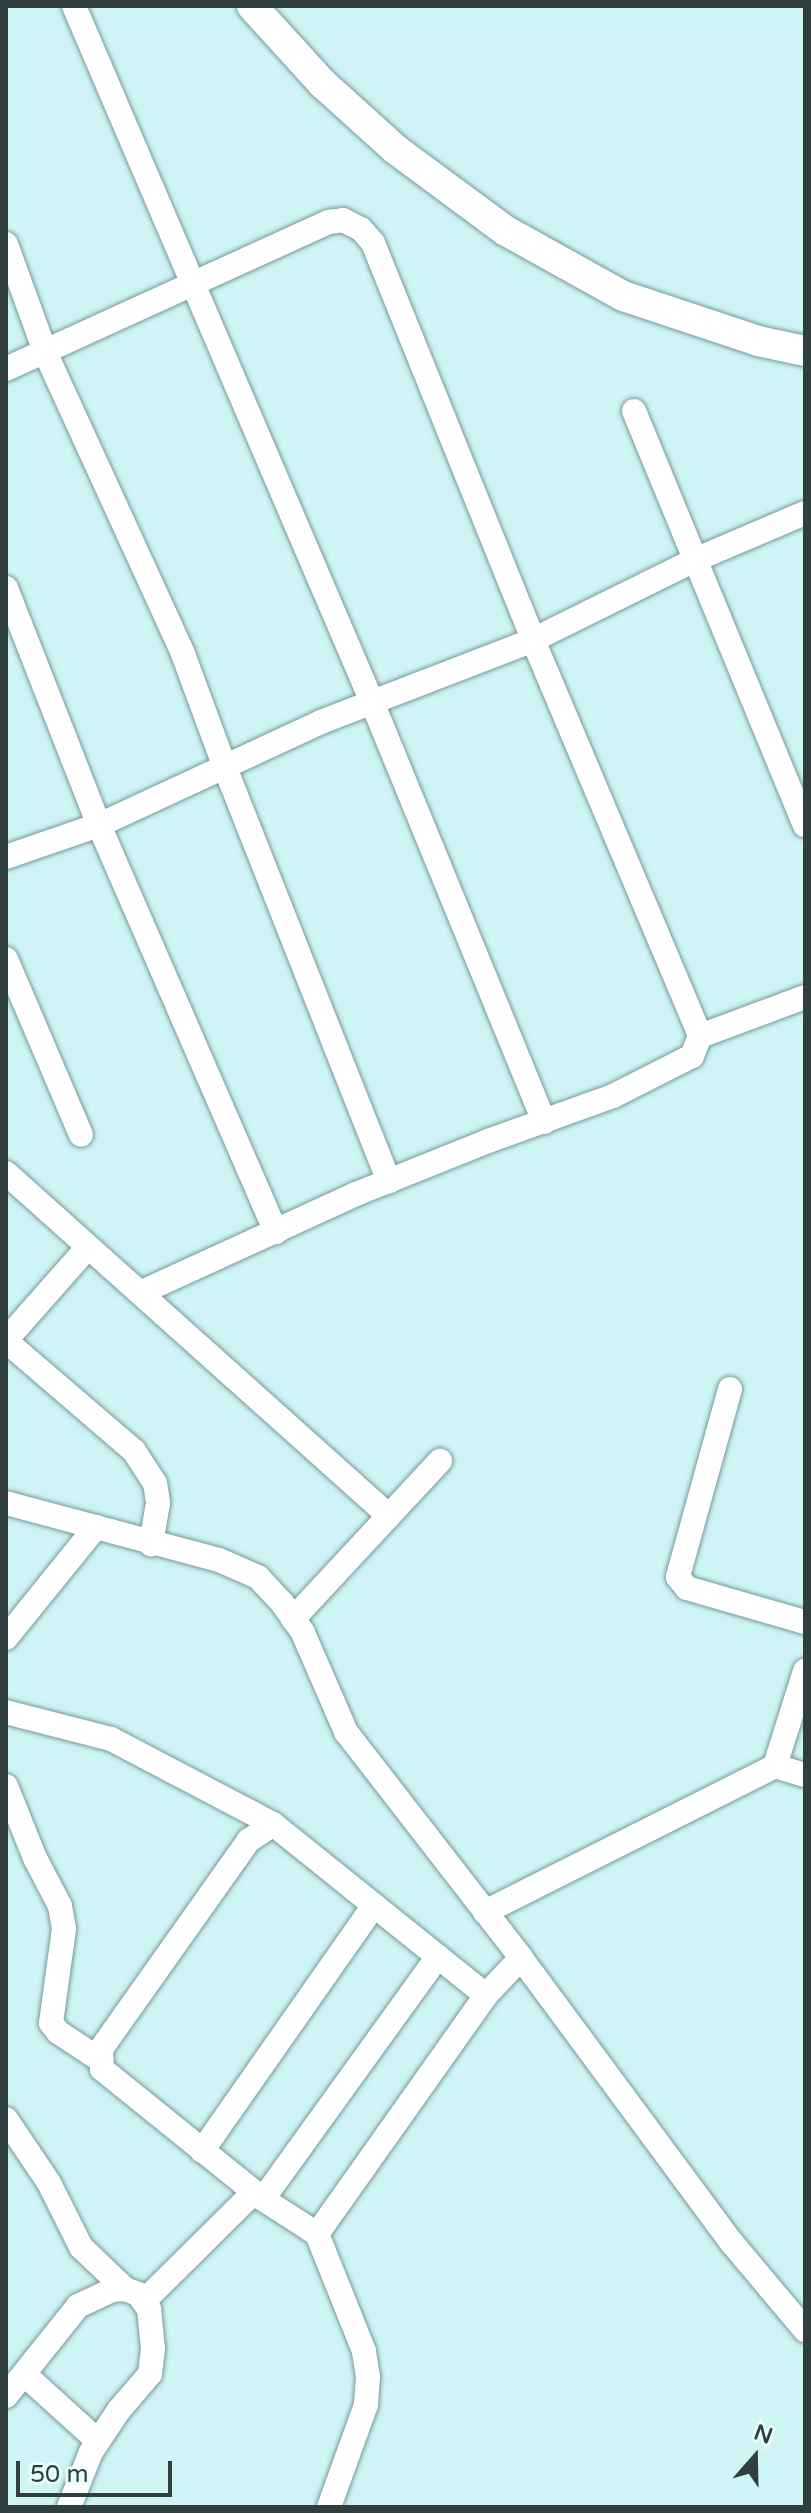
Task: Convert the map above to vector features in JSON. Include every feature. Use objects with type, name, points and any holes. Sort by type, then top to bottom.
[{"type":"main road","points":[[252,6],[322,83],[395,149],[506,231],[623,296],[758,341],[805,351]]},
{"type":"street","points":[[74,6],[372,702],[544,1122]]},
{"type":"street","points":[[6,369],[329,222],[343,220],[361,229],[373,243],[533,640],[700,1036],[692,1056],[613,1096],[389,1181],[142,1292]]},
{"type":"street","points":[[6,244],[45,352],[183,654],[389,1181]]},
{"type":"street","points":[[634,411],[805,825]]},
{"type":"street","points":[[6,857],[99,825],[161,798],[224,765],[372,702],[533,640],[697,559],[805,513]]},
{"type":"street","points":[[6,588],[99,825],[276,1232]]},
{"type":"street","points":[[6,959],[81,1135]]},
{"type":"street","points":[[700,1036],[805,997]]},
{"type":"street","points":[[6,1173],[389,1516]]},
{"type":"street","points":[[88,1247],[6,1340],[134,1451],[155,1483],[158,1503],[151,1544]]},
{"type":"street","points":[[730,1389],[678,1577],[687,1588],[805,1622]]},
{"type":"street","points":[[293,1619],[440,1461]]},
{"type":"street","points":[[6,1503],[219,1560],[258,1577],[293,1619],[346,1732],[521,1958],[732,2243],[805,2330]]},
{"type":"street","points":[[6,1638],[96,1527]]},
{"type":"street","points":[[775,1766],[805,1671]]},
{"type":"street","points":[[6,1712],[111,1739],[273,1824],[486,1995]]},
{"type":"street","points":[[485,1912],[775,1766],[805,1775]]},
{"type":"street","points":[[6,1786],[35,1858],[60,1906],[64,1929],[51,2023],[58,2032],[99,2059],[102,2069],[202,2151],[259,2196],[317,2234],[364,2351],[368,2377],[366,2405],[329,2507]]},
{"type":"street","points":[[99,2059],[121,2020],[248,1841],[273,1824]]},
{"type":"street","points":[[202,2151],[374,1905]]},
{"type":"street","points":[[134,2295],[259,2196],[438,1956]]},
{"type":"street","points":[[317,2234],[486,1995],[521,1958]]},
{"type":"street","points":[[6,2119],[49,2183],[81,2247],[149,2309],[153,2349],[150,2374],[98,2441],[69,2507]]},
{"type":"street","points":[[6,2396],[78,2306],[112,2290],[134,2295]]},
{"type":"street","points":[[24,2374],[98,2441]]}]
